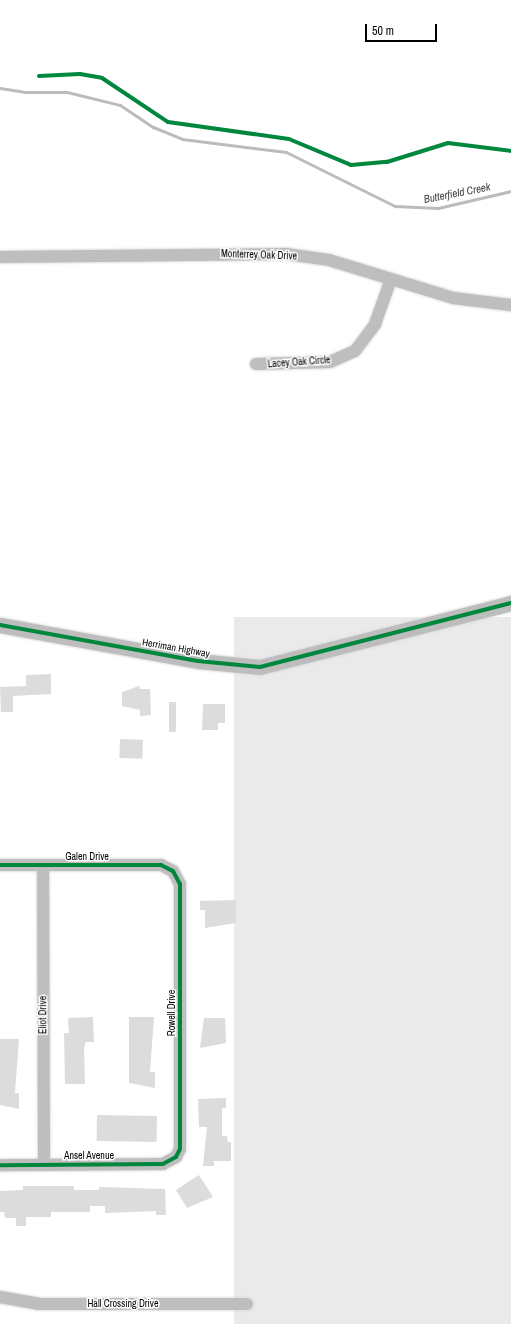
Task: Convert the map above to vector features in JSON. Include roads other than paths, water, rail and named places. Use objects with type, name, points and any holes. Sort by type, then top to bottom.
[{"type":"main road","name":"Herriman Highway","points":[[0,625],[198,661],[260,667],[511,603]]},
{"type":"street","name":"Monterrey Oak Drive","points":[[0,257],[286,254],[329,260],[480,304],[511,305]]},
{"type":"street","name":"Lacey Oak Circle","points":[[256,364],[330,362],[355,351],[376,324],[391,279]]},
{"type":"street","name":"Galen Drive","points":[[0,865],[161,865],[173,871]]},
{"type":"street","name":"Eliot Drive","points":[[43,865],[44,1164]]},
{"type":"street","name":"Rowell Drive","points":[[173,871],[180,884],[180,1149],[176,1157]]},
{"type":"street","name":"Ansel Avenue","points":[[0,1164],[163,1164],[176,1157]]},
{"type":"street","name":"Hall Crossing Drive","points":[[0,1297],[38,1304],[247,1304]]},
{"type":"waterway","name":"Butterfield Creek","points":[[0,88],[24,92],[67,92],[120,105],[153,127],[182,139],[286,152],[395,206],[438,208],[511,191]]}]
